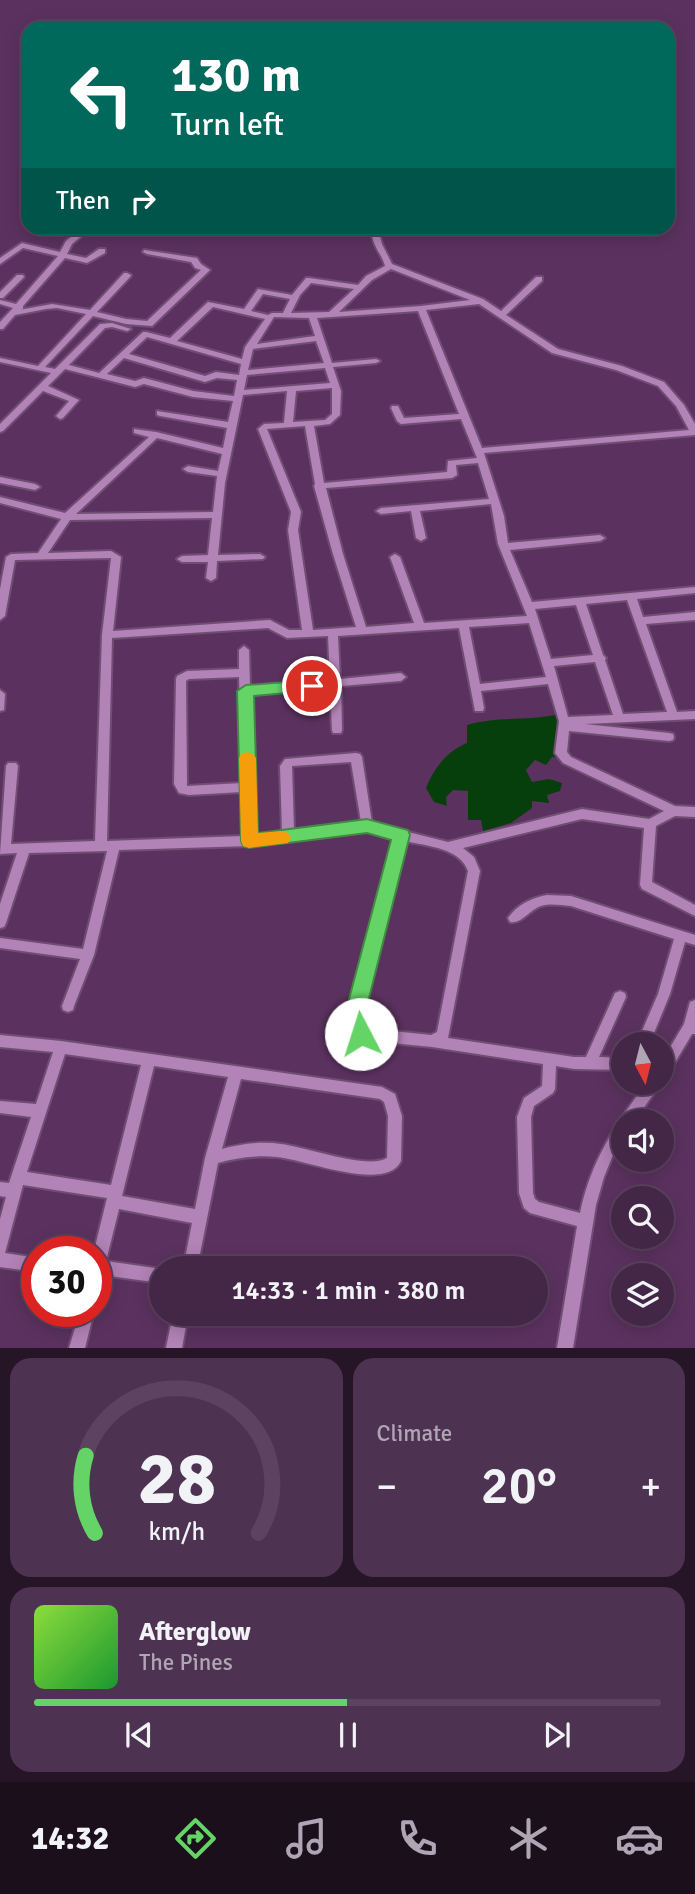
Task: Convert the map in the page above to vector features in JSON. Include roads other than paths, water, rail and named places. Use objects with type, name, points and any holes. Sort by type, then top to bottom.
[{"type":"street","points":[[0,327],[17,310],[69,243],[79,235]]},
{"type":"street","points":[[375,235],[377,246],[388,260],[388,266]]},
{"type":"street","points":[[0,262],[22,245],[90,261],[102,251]]},
{"type":"street","points":[[0,302],[17,310],[30,312],[46,306],[149,324],[206,270],[194,260],[146,252]]},
{"type":"street","points":[[332,314],[358,287],[388,266]]},
{"type":"street","points":[[319,486],[452,475],[451,463],[480,456],[695,432],[680,405],[661,384],[620,368],[555,351],[480,301],[388,266]]},
{"type":"street","points":[[40,368],[127,275]]},
{"type":"street","points":[[0,296],[20,277]]},
{"type":"street","points":[[286,314],[307,281],[313,279],[358,287]]},
{"type":"street","points":[[502,315],[539,279]]},
{"type":"street","points":[[246,312],[261,291],[295,298]]},
{"type":"street","points":[[211,578],[222,474],[249,347],[270,318],[274,314],[312,316],[480,301]]},
{"type":"street","points":[[171,341],[210,305],[270,318]]},
{"type":"street","points":[[421,308],[480,456],[495,501],[504,547],[533,619],[547,663],[564,724],[561,753],[567,760],[674,811],[695,812]]},
{"type":"street","points":[[308,634],[293,530],[296,512],[262,429],[264,426],[327,422],[336,415],[338,401],[335,385],[312,316]]},
{"type":"street","points":[[0,429],[103,326],[112,325],[127,329]]},
{"type":"street","points":[[101,375],[144,334],[171,341],[244,371]]},
{"type":"street","points":[[249,347],[319,338]]},
{"type":"street","points":[[122,355],[205,379],[214,375],[244,371],[376,361]]},
{"type":"street","points":[[0,360],[101,375],[135,384],[143,381],[193,394],[238,396],[335,385]]},
{"type":"street","points":[[42,387],[75,400],[60,416]]},
{"type":"street","points":[[288,425],[292,388]]},
{"type":"street","points":[[395,408],[401,421],[463,416]]},
{"type":"street","points":[[160,413],[233,426]]},
{"type":"street","points":[[309,424],[330,534],[362,630]]},
{"type":"street","points":[[137,431],[227,452]]},
{"type":"street","points":[[42,555],[67,517],[156,435]]},
{"type":"street","points":[[188,469],[222,474]]},
{"type":"street","points":[[0,480],[34,487]]},
{"type":"street","points":[[0,500],[67,517],[216,515]]},
{"type":"street","points":[[381,511],[495,501]]},
{"type":"street","points":[[415,509],[421,538]]},
{"type":"street","points":[[504,547],[600,538]]},
{"type":"street","points":[[0,611],[8,559],[14,556],[115,555],[107,635],[107,846],[88,955],[68,1006]]},
{"type":"street","points":[[182,559],[260,557]]},
{"type":"street","points":[[395,557],[420,626]]},
{"type":"street","points":[[528,606],[695,590]]},
{"type":"street","points":[[631,596],[673,715]]},
{"type":"street","points":[[580,601],[619,717]]},
{"type":"street","points":[[639,621],[695,616]]},
{"type":"street","points":[[107,635],[270,624],[287,634],[308,634],[533,619]]},
{"type":"street","points":[[463,624],[478,708]]},
{"type":"street","points":[[333,632],[337,730]]},
{"type":"street","points":[[244,650],[249,841]]},
{"type":"street","points":[[547,663],[601,658]]},
{"type":"street","points":[[245,673],[187,675],[181,679],[180,785],[183,790],[189,791],[248,787]]},
{"type":"street","points":[[246,691],[401,677]]},
{"type":"street","points":[[475,688],[552,680]]},
{"type":"street","points":[[0,694],[0,707]]},
{"type":"street","points":[[564,724],[619,717],[695,715]]},
{"type":"street","points":[[564,724],[669,737]]},
{"type":"street","points":[[288,837],[286,766],[289,762],[356,757],[367,826]]},
{"type":"street","points":[[12,766],[2,849],[249,841],[367,826],[439,846],[453,847],[582,814],[650,824],[674,811]]},
{"type":"street","points":[[650,824],[646,885],[695,911]]},
{"type":"street","points":[[401,835],[354,1027],[361,1034],[432,1041],[550,1060],[611,1064]]},
{"type":"street","points":[[432,1041],[443,1035],[474,871],[470,860],[453,847]]},
{"type":"street","points":[[0,923],[24,849]]},
{"type":"street","points":[[514,918],[527,905],[552,898],[571,901],[695,940]]},
{"type":"street","points":[[648,1032],[664,993],[681,936]]},
{"type":"street","points":[[0,943],[88,955]]},
{"type":"street","points":[[590,1063],[620,997]]},
{"type":"street","points":[[674,1055],[693,1027],[695,1006]]},
{"type":"street","points":[[0,1041],[61,1047],[382,1093],[390,1098],[395,1116],[394,1161],[391,1165],[375,1169],[329,1164],[281,1150],[265,1149],[230,1152],[212,1158]]},
{"type":"street","points":[[0,1248],[11,1186],[61,1047]]},
{"type":"street","points":[[105,1236],[149,1060]]},
{"type":"street","points":[[550,1060],[548,1089],[529,1102],[524,1117],[528,1200],[535,1208],[584,1221]]},
{"type":"street","points":[[193,1256],[212,1158],[236,1073]]},
{"type":"street","points":[[0,1107],[38,1111]]},
{"type":"street","points":[[565,1348],[584,1221],[611,1143]]},
{"type":"street","points":[[11,1186],[115,1197],[201,1217]]},
{"type":"street","points":[[0,1260],[21,1263]]},
{"type":"street","points":[[112,1271],[149,1275]]},
{"type":"street","points":[[174,1348],[179,1326]]},
{"type":"street","points":[[77,1348],[83,1327]]}]
